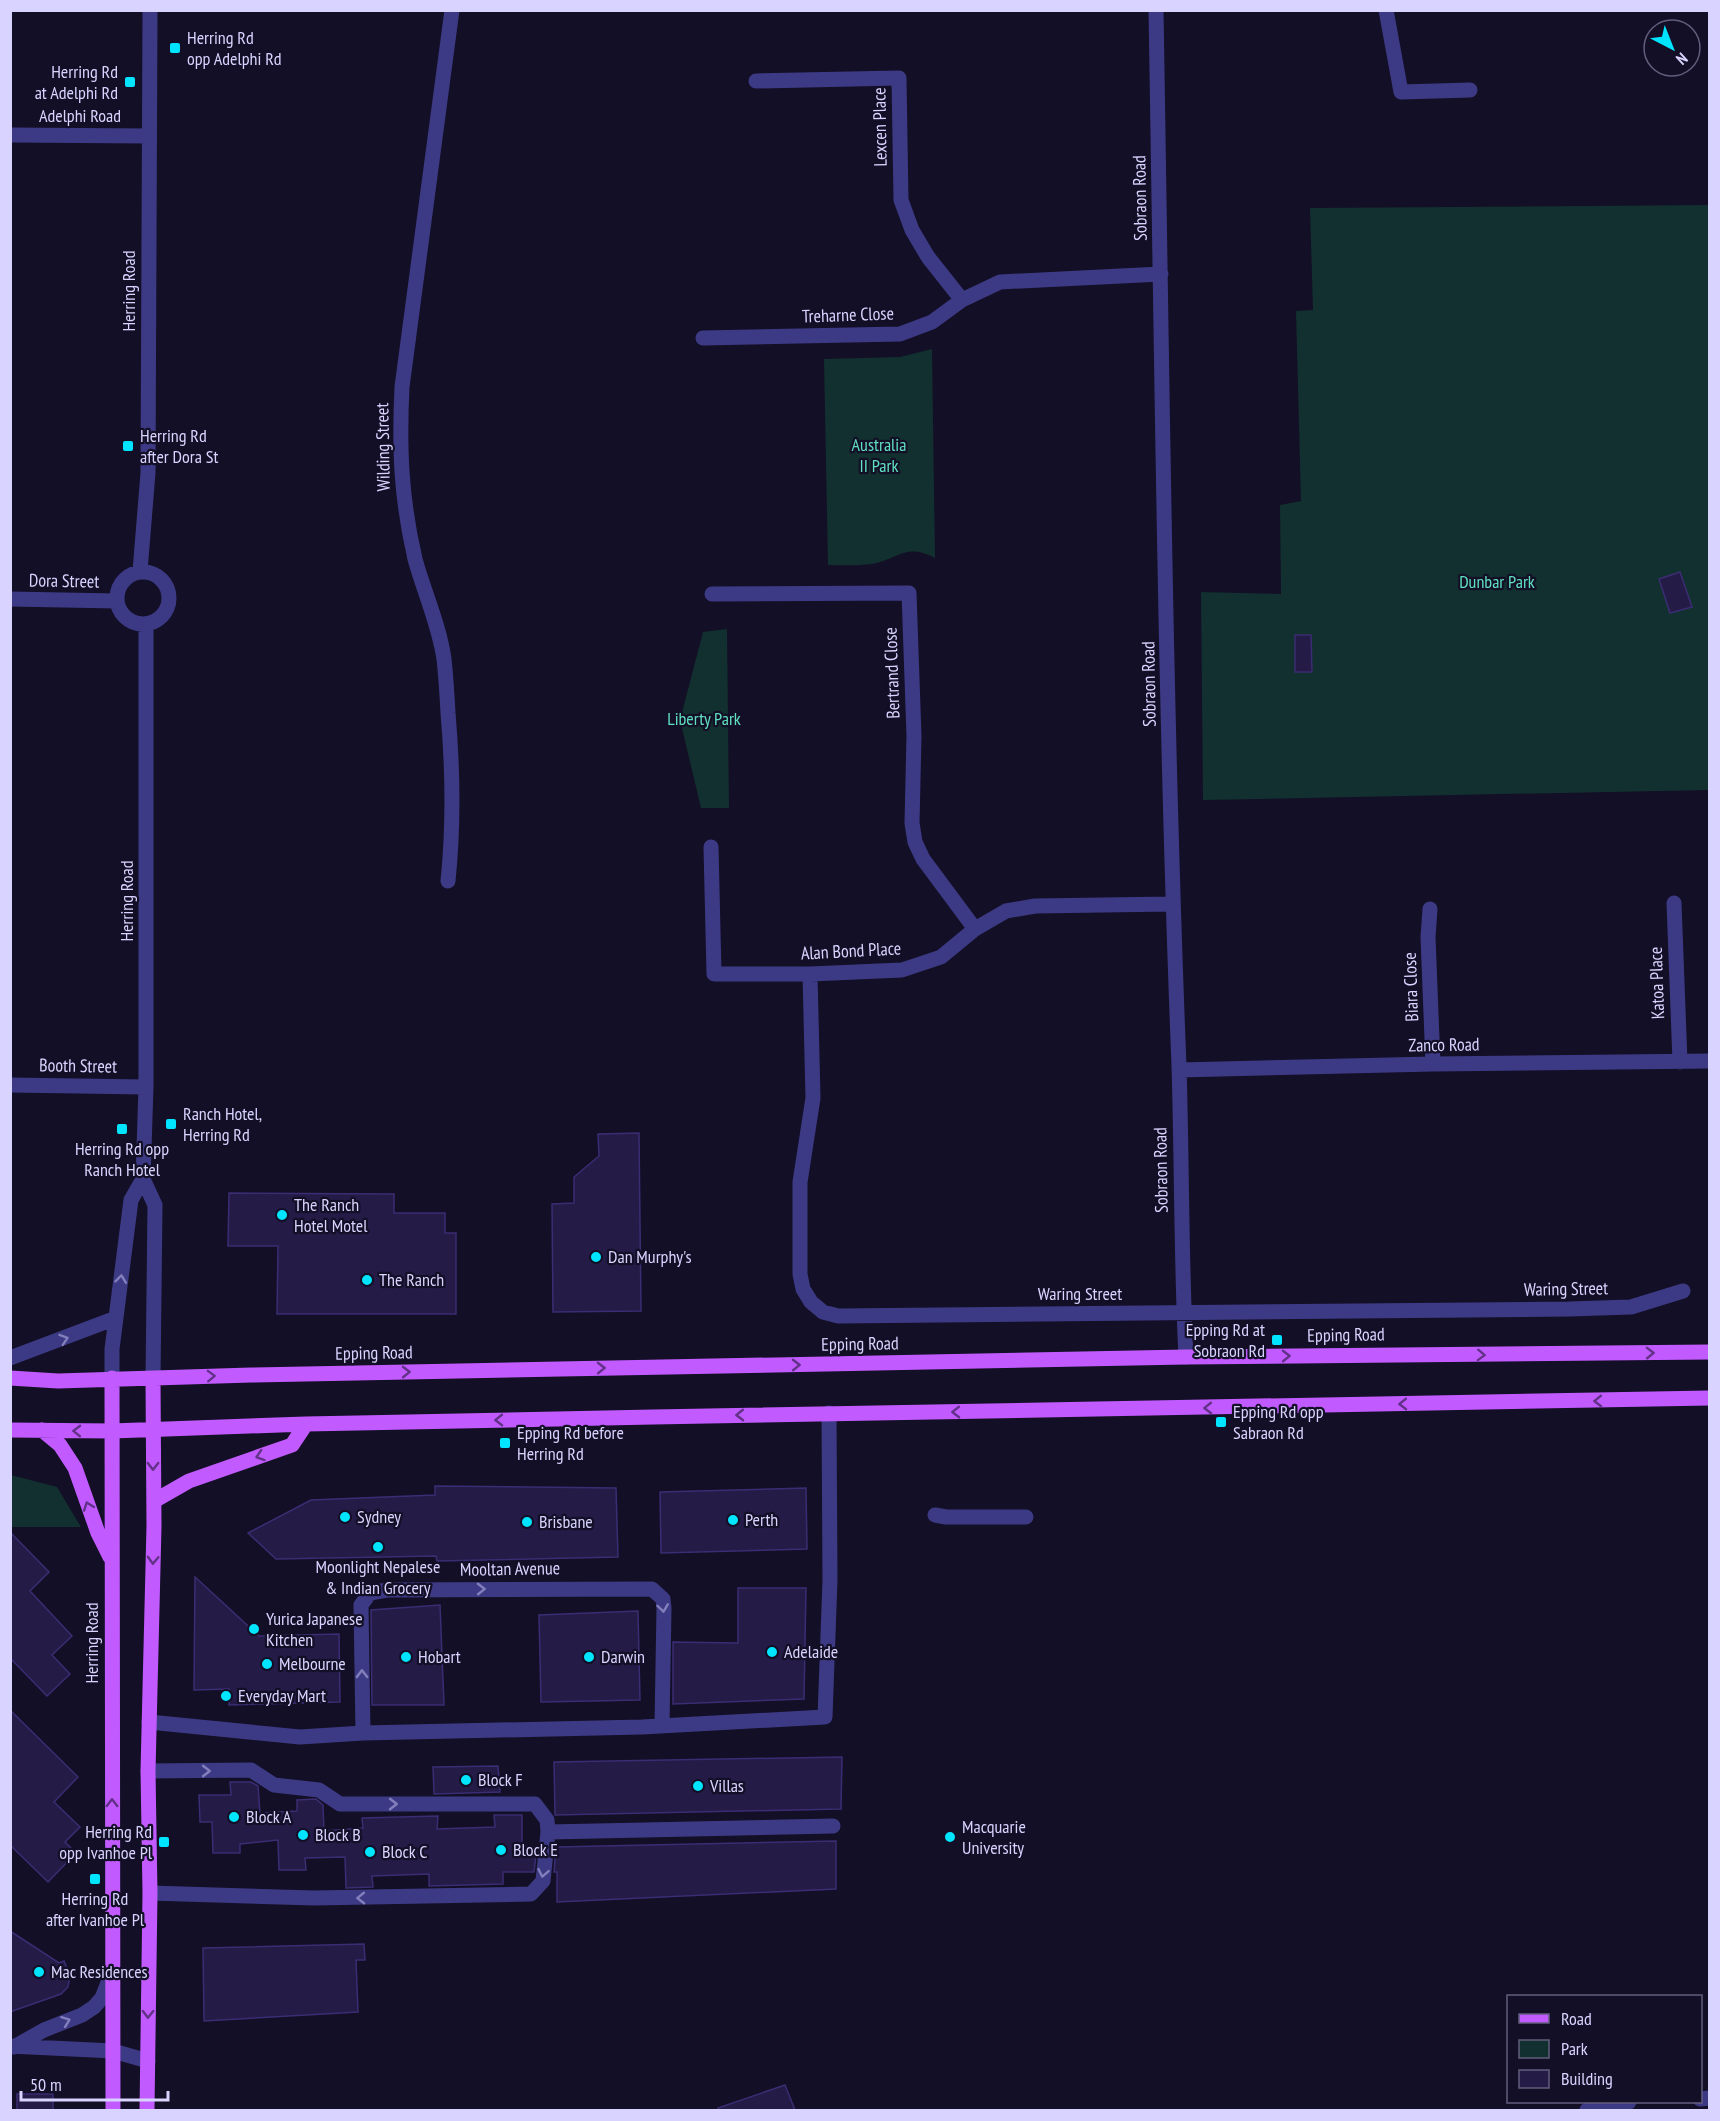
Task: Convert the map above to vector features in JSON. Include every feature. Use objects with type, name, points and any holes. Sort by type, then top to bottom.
[{"type":"main road","name":"Epping Road","points":[[10,1378],[58,1381],[251,1375],[1186,1357],[1710,1352]]},
{"type":"main road","name":"Herring Road","points":[[112,1378],[113,2110]]},
{"type":"main road","name":"Herring Road","points":[[147,2110],[150,1893],[148,1771],[154,1501],[153,1379]]},
{"type":"main road","points":[[10,1430],[112,1431],[306,1424],[829,1413],[1710,1398]]},
{"type":"main road","points":[[154,1501],[189,1481],[292,1445],[306,1424]]},
{"type":"main road","points":[[42,1430],[60,1445],[75,1468],[98,1533],[111,1559]]},
{"type":"street","name":"Herring Road","points":[[140,572],[148,473],[150,10]]},
{"type":"street","name":"Wilding Street","points":[[448,881],[453,834],[453,766],[444,658],[416,560],[403,499],[399,447],[402,387],[452,10]]},
{"type":"street","name":"Sobraon Road","points":[[1156,10],[1172,904],[1179,1071],[1182,1295],[1185,1313],[1186,1357]]},
{"type":"street","points":[[1386,10],[1401,92],[1470,90]]},
{"type":"street","name":"Lexcen Place","points":[[756,81],[899,78],[901,200],[912,230],[928,257],[962,300]]},
{"type":"street","name":"Adelphi Road","points":[[10,135],[149,136]]},
{"type":"street","name":"Treharne Close","points":[[703,338],[900,334],[932,322],[962,300],[1000,282],[1161,274]]},
{"type":"street","points":[[140,572],[149,572],[158,576],[168,590],[167,608],[155,621],[146,624],[138,624],[124,616],[117,601],[120,585],[132,574],[140,572]]},
{"type":"street","name":"Bertrand Close","points":[[712,594],[909,593],[914,736],[912,823],[915,842],[923,859],[975,929]]},
{"type":"street","name":"Dora Street","points":[[10,599],[117,601]]},
{"type":"street","name":"Herring Road","points":[[146,624],[146,1087],[143,1179],[154,1205],[153,1379]]},
{"type":"street","name":"Alan Bond Place","points":[[711,847],[714,974],[810,974],[902,970],[941,957],[975,929],[1006,911],[1035,906],[1172,904]]},
{"type":"street","name":"Katoa Place","points":[[1674,903],[1680,1062]]},
{"type":"street","name":"Biara Close","points":[[1430,909],[1428,937],[1434,1064]]},
{"type":"street","name":"Waring Street","points":[[810,974],[813,1098],[800,1182],[800,1274],[803,1289],[823,1312],[838,1316],[1569,1309],[1631,1307],[1683,1291]]},
{"type":"street","name":"Zanco Road","points":[[1179,1071],[1434,1064],[1710,1061]]},
{"type":"street","name":"Booth Street","points":[[10,1084],[146,1087]]},
{"type":"street","name":"Herring Road","points":[[112,1378],[112,1349],[131,1200],[143,1179]]},
{"type":"street","points":[[10,1358],[116,1318]]},
{"type":"street","points":[[149,1722],[300,1737],[825,1717],[830,1580],[829,1413]]},
{"type":"street","points":[[935,1515],[946,1517],[1026,1516]]},
{"type":"street","name":"Mooltan Avenue","points":[[363,1733],[361,1605],[369,1593],[387,1590],[652,1589],[663,1599],[664,1608],[662,1725]]},
{"type":"street","points":[[148,1771],[251,1770],[274,1785],[319,1790],[340,1803],[535,1804],[547,1820],[548,1832],[543,1881],[531,1894],[314,1898],[150,1893]]},
{"type":"street","points":[[548,1832],[833,1826]]},
{"type":"street","points":[[12,2047],[44,2030],[82,2015],[94,2007],[102,1998],[114,1967]]},
{"type":"street","points":[[12,2047],[113,2051],[147,2061]]},
{"type":"street","points":[[1587,2110],[1620,2103]]},
{"type":"green space","name":"Dunbar Park","points":[[1709,205],[1709,790],[1203,800],[1201,592],[1281,594],[1280,505],[1301,501],[1296,311],[1313,310],[1310,208]]},
{"type":"green space","name":"Australia II Park","points":[[932,349],[935,558],[909,552],[871,564],[828,565],[824,359],[900,357]]},
{"type":"green space","name":"Liberty Park","points":[[727,629],[729,808],[701,808],[680,720],[703,632]]},
{"type":"green space","points":[[11,1475],[57,1487],[81,1527],[11,1527]]},
{"type":"building","points":[[1680,572],[1692,607],[1670,613],[1659,579]]},
{"type":"building","points":[[1295,635],[1311,635],[1312,672],[1295,672]]},
{"type":"building","name":"Dan Murphy's","points":[[639,1133],[641,1311],[553,1312],[552,1204],[574,1203],[574,1177],[599,1156],[598,1134]]},
{"type":"building","name":"The Ranch","points":[[229,1193],[394,1194],[394,1213],[445,1213],[445,1233],[456,1233],[456,1314],[277,1314],[278,1246],[228,1246]]},
{"type":"building","points":[[435,1486],[616,1488],[618,1557],[437,1561],[436,1556],[276,1559],[248,1533],[311,1500],[435,1495]]},
{"type":"building","name":"Perth","points":[[806,1488],[807,1549],[661,1553],[660,1492]]},
{"type":"building","points":[[10,1532],[49,1572],[30,1591],[72,1636],[52,1655],[70,1674],[47,1696],[10,1658]]},
{"type":"building","name":"Melbourne","points":[[195,1577],[259,1636],[339,1634],[340,1702],[229,1705],[229,1689],[194,1690]]},
{"type":"building","name":"Adelaide","points":[[738,1588],[806,1588],[804,1699],[673,1704],[673,1642],[738,1643]]},
{"type":"building","name":"Hobart","points":[[440,1605],[444,1705],[372,1705],[371,1610]]},
{"type":"building","name":"Darwin","points":[[638,1611],[640,1700],[541,1702],[539,1615]]},
{"type":"building","points":[[10,1710],[78,1777],[54,1802],[80,1827],[65,1842],[76,1853],[48,1882],[10,1845]]},
{"type":"building","name":"Villas","points":[[842,1757],[841,1809],[555,1815],[554,1762]]},
{"type":"building","name":"Block F","points":[[498,1766],[500,1792],[434,1794],[433,1767]]},
{"type":"building","points":[[230,1782],[251,1782],[258,1786],[260,1813],[297,1811],[297,1800],[316,1799],[323,1805],[324,1831],[363,1828],[362,1818],[438,1816],[437,1829],[495,1827],[494,1815],[522,1815],[522,1846],[537,1847],[534,1872],[503,1872],[503,1884],[429,1886],[429,1874],[372,1876],[373,1887],[346,1888],[345,1857],[305,1858],[306,1870],[279,1870],[278,1840],[240,1844],[240,1853],[213,1853],[212,1822],[200,1822],[199,1795],[231,1795]]},
{"type":"building","name":"Villas","points":[[836,1841],[836,1889],[557,1902],[557,1872],[554,1872],[556,1847]]},
{"type":"building","name":"Mac Residences","points":[[10,1931],[59,1963],[64,1961],[70,1976],[68,1987],[61,1994],[10,2012]]},
{"type":"building","points":[[364,1944],[365,1960],[356,1960],[358,2012],[204,2021],[203,1948]]},
{"type":"building","points":[[785,2085],[795,2110],[718,2110],[718,2108]]},
{"type":"building","points":[[17,2094],[53,2094],[53,2110],[17,2110]]},
{"type":"place","name":"Herring Rd opp Adelphi Rd","points":[[175,48]]},
{"type":"place","name":"Herring Rd at Adelphi Rd","points":[[130,82]]},
{"type":"place","name":"Herring Rd after Dora St","points":[[128,446]]},
{"type":"place","name":"Ranch Hotel, Herring Rd","points":[[171,1124]]},
{"type":"place","name":"Herring Rd opp Ranch Hotel","points":[[122,1129]]},
{"type":"place","name":"The Ranch Hotel Motel","points":[[282,1215]]},
{"type":"place","name":"Dan Murphy's","points":[[596,1257]]},
{"type":"place","name":"The Ranch","points":[[367,1280]]},
{"type":"place","name":"Epping Rd at Sobraon Rd","points":[[1277,1340]]},
{"type":"place","name":"Epping Rd opp Sabraon Rd","points":[[1221,1422]]},
{"type":"place","name":"Epping Rd before Herring Rd","points":[[505,1443]]},
{"type":"place","name":"Sydney","points":[[345,1517]]},
{"type":"place","name":"Perth","points":[[733,1520]]},
{"type":"place","name":"Brisbane","points":[[527,1522]]},
{"type":"place","name":"Moonlight Nepalese & Indian Grocery","points":[[378,1547]]},
{"type":"place","name":"Yurica Japanese Kitchen","points":[[254,1629]]},
{"type":"place","name":"Adelaide","points":[[772,1652]]},
{"type":"place","name":"Hobart","points":[[406,1657]]},
{"type":"place","name":"Darwin","points":[[589,1657]]},
{"type":"place","name":"Melbourne","points":[[267,1664]]},
{"type":"place","name":"Everyday Mart","points":[[226,1696]]},
{"type":"place","name":"Block F","points":[[466,1780]]},
{"type":"place","name":"Villas","points":[[698,1786]]},
{"type":"place","name":"Block A","points":[[234,1817]]},
{"type":"place","name":"Block B","points":[[303,1835]]},
{"type":"place","name":"Macquarie University","points":[[950,1837]]},
{"type":"place","name":"Herring Rd opp Ivanhoe Pl","points":[[164,1842]]},
{"type":"place","name":"Block E","points":[[501,1850]]},
{"type":"place","name":"Block C","points":[[370,1852]]},
{"type":"place","name":"Herring Rd after Ivanhoe Pl","points":[[95,1879]]},
{"type":"place","name":"Mac Residences","points":[[39,1972]]}]
